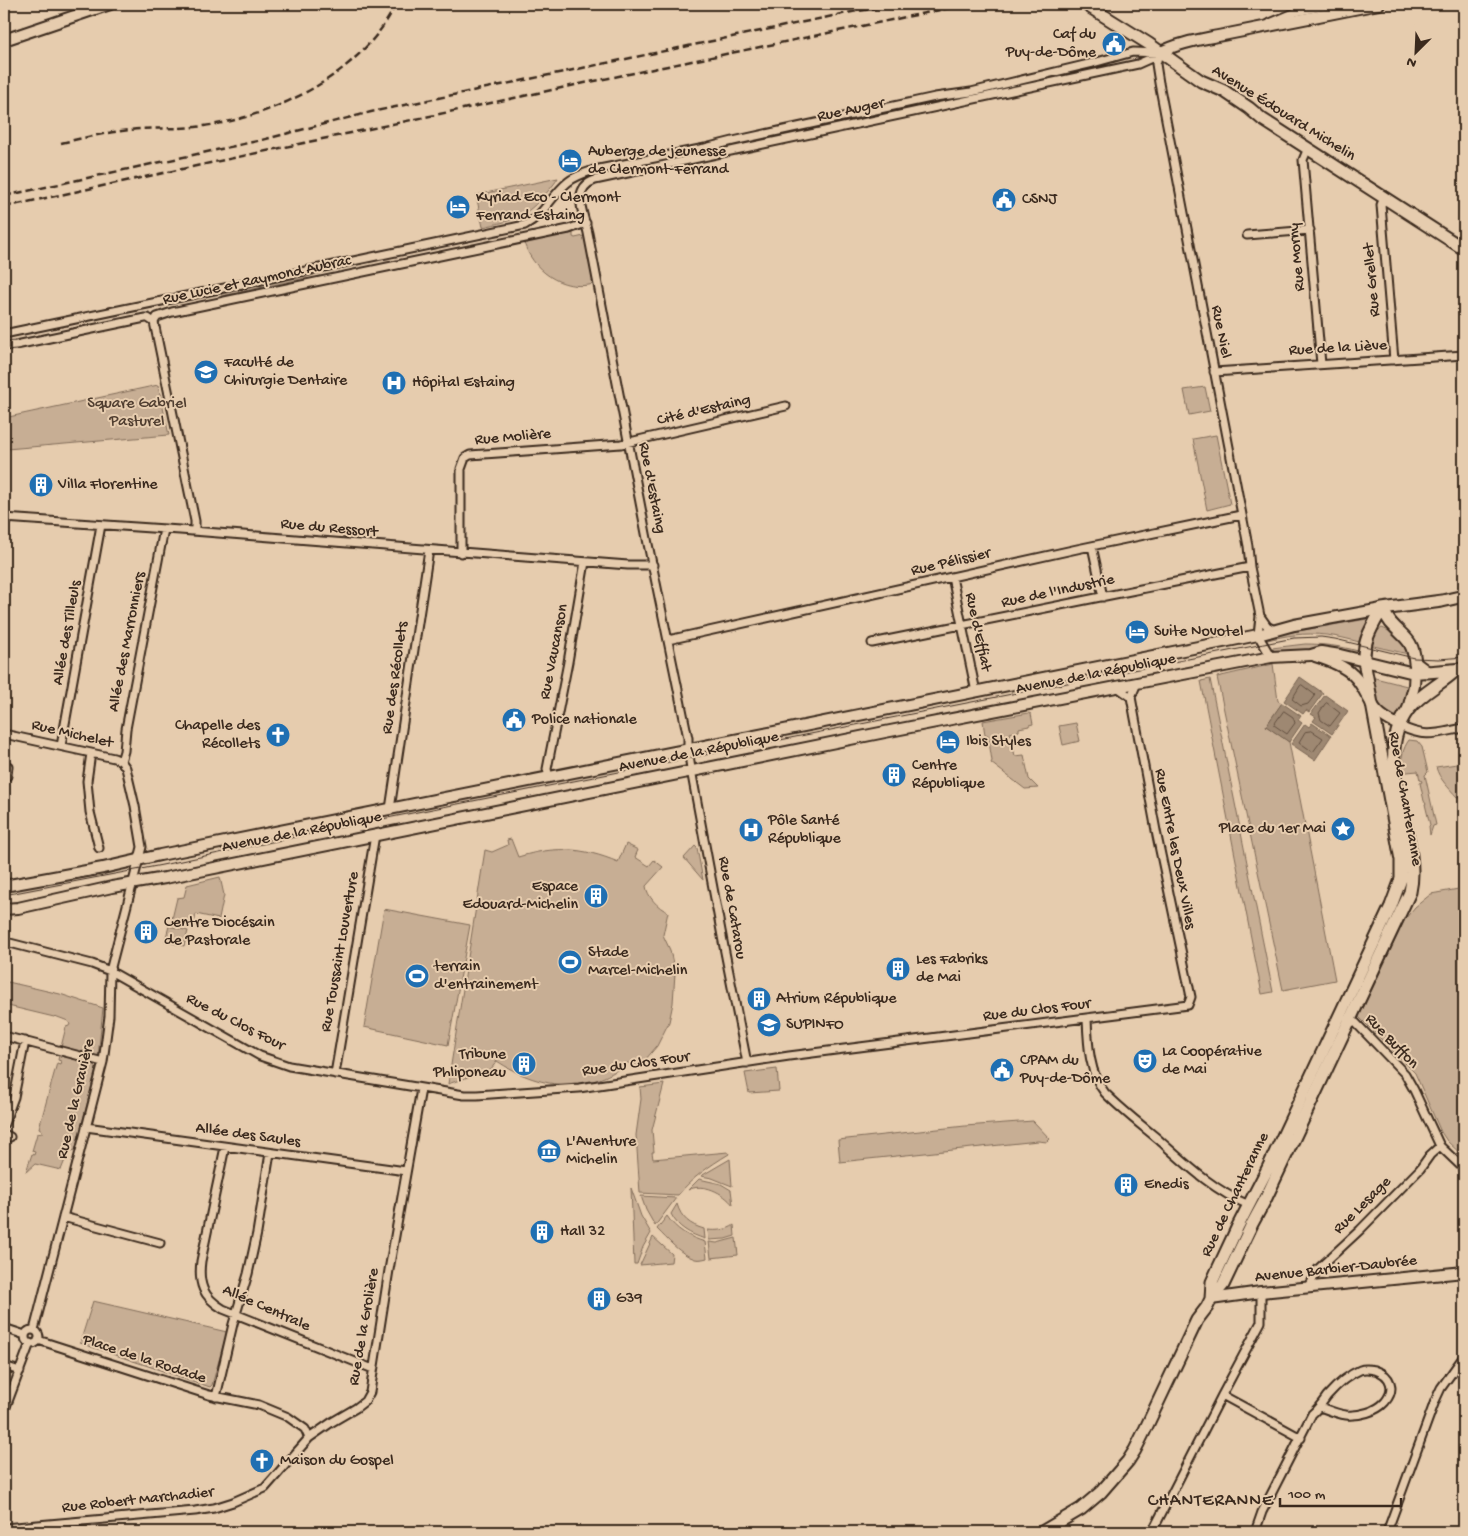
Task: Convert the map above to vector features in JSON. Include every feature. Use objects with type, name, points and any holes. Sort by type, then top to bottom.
[{"type":"main road","points":[[4,40],[110,4]]},
{"type":"main road","name":"Avenue Édouard Michelin","points":[[1085,4],[1148,44],[1201,81],[1224,91],[1262,119],[1464,249]]},
{"type":"main road","points":[[1159,53],[1172,46],[1379,4]]},
{"type":"main road","name":"Avenue de la République","points":[[8,885],[103,868],[549,777],[689,753],[1258,635],[1294,625],[1464,596]]},
{"type":"main road","name":"Rue de Chanteranne","points":[[1209,1303],[1212,1282],[1249,1205],[1344,1018],[1408,899],[1412,885],[1413,871],[1395,771],[1395,743],[1400,726],[1408,710],[1414,686],[1415,668],[1413,650],[1409,641],[1391,623],[1382,610],[1365,641],[1364,661],[1370,702],[1401,860],[1401,879],[1344,1018],[1265,1200],[1223,1285],[1209,1303]]},
{"type":"main road","name":"Avenue de la République","points":[[4,909],[18,908],[133,883],[886,732],[1272,657],[1311,655],[1321,652],[1400,669],[1415,668]]},
{"type":"main road","name":"Avenue de la République","points":[[1311,655],[1341,666],[1355,676],[1362,685],[1370,702]]},
{"type":"main road","points":[[1415,668],[1427,672],[1462,670]]},
{"type":"main road","name":"Rue de Chanteranne","points":[[1408,710],[1422,696],[1462,670]]},
{"type":"main road","points":[[1370,702],[1383,717],[1400,726]]},
{"type":"main road","name":"Avenue Barbier-Daubrée","points":[[1209,1303],[1261,1292],[1464,1272]]},
{"type":"main road","points":[[1042,1532],[1081,1509],[1101,1492],[1128,1461],[1144,1434],[1197,1320],[1209,1303]]},
{"type":"main road","points":[[1056,1532],[1087,1513],[1106,1497],[1142,1453],[1205,1321],[1209,1303]]},
{"type":"street","points":[[1264,26],[1296,12],[1334,4]]},
{"type":"street","points":[[4,334],[525,225],[540,214],[568,182],[594,170],[705,148],[926,99],[971,92],[1133,52],[1159,53]]},
{"type":"street","name":"Rue Auger","points":[[586,223],[580,198],[581,192],[585,185],[595,180],[1138,64],[1159,53]]},
{"type":"street","name":"Rue Niel","points":[[1159,53],[1156,64],[1158,83],[1248,546],[1260,616],[1258,635]]},
{"type":"street","name":"Rue Morny","points":[[1308,148],[1303,160],[1320,364]]},
{"type":"street","name":"Rue Grellet","points":[[1384,198],[1381,205],[1394,360]]},
{"type":"street","name":"Rue Lucie et Raymond Aubrac","points":[[4,346],[144,318],[154,322],[157,317],[172,312],[569,229],[586,223]]},
{"type":"street","name":"Rue d'Estaing","points":[[586,223],[688,738],[689,753]]},
{"type":"street","points":[[1247,235],[1310,230]]},
{"type":"street","points":[[154,322],[195,521],[195,531]]},
{"type":"street","name":"Rue de la Liève","points":[[1214,372],[1464,355]]},
{"type":"street","name":"Cité d'Estaing","points":[[628,442],[786,406]]},
{"type":"street","name":"Rue Molière","points":[[461,552],[462,470],[465,458],[470,455],[628,442]]},
{"type":"street","name":"Rue Pélissier","points":[[668,640],[1092,546],[1242,515]]},
{"type":"street","name":"Rue du Ressort","points":[[4,518],[585,562],[653,565]]},
{"type":"street","name":"Allée des Tilleuls","points":[[62,746],[101,525]]},
{"type":"street","name":"Allée des Marronniers","points":[[121,761],[164,529]]},
{"type":"street","points":[[1092,546],[1103,597]]},
{"type":"street","name":"Rue des Récollets","points":[[390,809],[429,550]]},
{"type":"street","name":"Rue Vaucanson","points":[[549,777],[546,769],[568,662],[585,562]]},
{"type":"street","name":"Rue de l'Industrie","points":[[872,643],[1250,566]]},
{"type":"street","name":"Rue d'Effiat","points":[[952,578],[976,692]]},
{"type":"street","points":[[1260,616],[1267,626],[1276,630]]},
{"type":"street","points":[[1258,635],[1272,657]]},
{"type":"street","points":[[1117,687],[1131,697],[1137,683]]},
{"type":"street","name":"Rue Entre les Deux Villes","points":[[1131,697],[1158,845],[1190,997],[1188,1005]]},
{"type":"street","points":[[1400,726],[1424,734],[1464,728]]},
{"type":"street","name":"Rue Michelet","points":[[4,734],[91,752],[121,761],[126,768],[135,806],[142,848],[140,860]]},
{"type":"street","points":[[91,752],[87,781],[90,812],[98,848]]},
{"type":"street","name":"Rue de Catarou","points":[[689,753],[747,1063]]},
{"type":"street","points":[[4,765],[8,766],[6,776]]},
{"type":"street","name":"Rue Toussaint Louverture","points":[[335,1074],[375,835]]},
{"type":"street","points":[[133,883],[140,860]]},
{"type":"street","name":"Rue de la Gravière","points":[[34,1330],[103,1062],[109,1016],[110,971],[133,883]]},
{"type":"street","points":[[4,892],[8,885]]},
{"type":"street","name":"Rue du Clos Four","points":[[4,939],[6,942],[92,964],[110,971],[260,1056],[289,1066],[452,1094],[477,1096],[579,1088],[747,1063],[1188,1005]]},
{"type":"street","name":"Rue Buffon","points":[[1344,1018],[1356,1023],[1410,1082],[1440,1146],[1464,1169]]},
{"type":"street","points":[[1087,1019],[1091,1062],[1099,1084],[1106,1093],[1213,1185],[1249,1205],[1265,1200]]},
{"type":"street","points":[[4,1036],[103,1062]]},
{"type":"street","points":[[4,1124],[14,1097],[25,1041]]},
{"type":"street","name":"Rue de la Grolière","points":[[309,1438],[356,1408],[365,1401],[370,1392],[421,1088]]},
{"type":"street","name":"Allée des Saules","points":[[86,1127],[406,1171]]},
{"type":"street","name":"Rue Lesage","points":[[1309,1287],[1318,1269],[1360,1230],[1440,1146]]},
{"type":"street","name":"Allée Centrale","points":[[225,1147],[200,1272],[201,1284],[205,1294],[213,1303],[223,1309],[373,1370]]},
{"type":"street","name":"Place de la Rodade","points":[[38,1340],[216,1397],[257,1233],[270,1153]]},
{"type":"street","points":[[1249,1205],[1252,1214],[1252,1224]]},
{"type":"street","points":[[63,1217],[160,1243]]},
{"type":"street","points":[[1152,1532],[1222,1395],[1262,1322],[1261,1292]]},
{"type":"street","points":[[4,1328],[25,1335]]},
{"type":"street","points":[[4,1412],[30,1344],[38,1340],[38,1334],[34,1330],[30,1330],[25,1335]]},
{"type":"street","points":[[25,1335],[26,1342],[30,1344]]},
{"type":"street","points":[[1387,1532],[1441,1388],[1464,1356]]},
{"type":"street","points":[[4,1366],[20,1371]]},
{"type":"street","points":[[1255,1532],[1262,1512],[1312,1414],[1320,1407],[1327,1396],[1345,1380],[1362,1369],[1381,1372],[1388,1378],[1391,1384],[1390,1393],[1385,1403],[1363,1414],[1347,1415],[1320,1407]]},
{"type":"street","points":[[1222,1395],[1301,1438]]},
{"type":"street","points":[[216,1397],[259,1405],[288,1417],[305,1429],[309,1438]]},
{"type":"street","name":"Rue Robert Marchadier","points":[[4,1528],[214,1508],[249,1496],[265,1488],[309,1438]]},
{"type":"green space","points":[[558,178],[543,197],[522,215],[483,227],[476,195]]},
{"type":"green space","points":[[568,231],[569,234],[573,233],[575,238],[584,236],[594,284],[582,286],[559,282],[533,261],[523,240]]},
{"type":"green space","points":[[314,273],[314,275],[301,279],[222,296],[221,293]]},
{"type":"green space","name":"Square Gabriel Pasturel","points":[[158,385],[169,435],[7,449],[4,418]]},
{"type":"green space","points":[[1205,387],[1210,411],[1189,415],[1184,390]]},
{"type":"green space","points":[[1216,435],[1230,504],[1207,510],[1193,439]]},
{"type":"green space","points":[[1367,619],[1369,622],[1359,642],[1319,634],[1302,634],[1267,640],[1264,637]]},
{"type":"green space","points":[[1382,628],[1399,637],[1408,654],[1369,645],[1376,632]]},
{"type":"green space","points":[[1305,644],[1351,649],[1358,651],[1357,657],[1280,652],[1272,648]]},
{"type":"green space","points":[[1273,664],[1278,701],[1282,703],[1266,726],[1289,742],[1335,980],[1283,990],[1217,677]]},
{"type":"green space","points":[[1371,677],[1411,687],[1399,715],[1395,718],[1390,718],[1378,705]]},
{"type":"green space","points":[[1210,679],[1273,992],[1262,994],[1201,681]]},
{"type":"green space","points":[[1031,714],[1033,724],[1010,733],[1015,756],[1024,755],[1029,779],[1038,788],[1025,789],[991,763],[988,735],[985,735],[983,721]]},
{"type":"green space","points":[[1076,723],[1080,741],[1063,745],[1059,726]]},
{"type":"green space","points":[[1409,740],[1417,741],[1422,747],[1428,772],[1425,775],[1436,825],[1433,826],[1430,835],[1426,804],[1420,783],[1422,782],[1418,771],[1407,772],[1403,770],[1403,754]]},
{"type":"green space","points":[[1457,764],[1458,768],[1464,767],[1462,787],[1464,788],[1464,796],[1457,797],[1442,779],[1436,767]]},
{"type":"green space","name":"Stade Marcel-Michelin","points":[[511,839],[518,857],[544,851],[568,850],[592,853],[618,862],[626,844],[638,850],[635,857],[649,866],[654,860],[663,867],[646,886],[648,894],[660,908],[668,912],[663,935],[670,950],[675,973],[673,1003],[669,1022],[657,1046],[640,1066],[627,1063],[595,1080],[579,1084],[562,1084],[545,1082],[529,1077],[497,1061],[491,1069],[448,1084],[485,850],[492,852],[508,845],[507,840]]},
{"type":"green space","points":[[695,846],[697,848],[703,880],[684,858]]},
{"type":"green space","points":[[220,877],[224,895],[219,919],[196,914],[194,924],[172,919],[177,898],[184,897],[187,885]]},
{"type":"green space","points":[[1464,888],[1464,1157],[1447,1141],[1441,1132],[1415,1073],[1359,1017],[1405,919],[1415,907],[1431,894]]},
{"type":"green space","points":[[384,909],[470,925],[448,1045],[364,1027]]},
{"type":"green space","points":[[169,926],[188,931],[184,946],[165,941]]},
{"type":"green space","points":[[4,982],[60,994],[103,1008],[98,1057],[62,1049],[66,1027],[70,1024],[68,1021],[55,1016],[4,1005]]},
{"type":"green space","points":[[59,1055],[97,1065],[75,1151],[69,1150],[61,1170],[35,1164],[26,1172],[32,1154],[34,1155],[35,1152],[32,1151],[37,1134],[42,1133],[42,1130],[39,1128],[57,1063],[60,1064],[61,1061],[58,1060]]},
{"type":"green space","points":[[777,1069],[779,1091],[749,1093],[745,1073]]},
{"type":"green space","points":[[664,1084],[652,1130],[653,1159],[728,1152],[729,1154],[701,1173],[678,1195],[640,1193],[636,1135],[641,1099],[640,1087]]},
{"type":"green space","points":[[1033,1121],[1050,1139],[1047,1142],[1038,1141],[840,1162],[838,1140],[965,1126]]},
{"type":"green space","points":[[730,1159],[732,1186],[701,1176]]},
{"type":"green space","points":[[699,1179],[721,1184],[731,1190],[733,1205],[724,1196],[713,1190],[700,1187],[688,1190]]},
{"type":"green space","points":[[631,1188],[641,1216],[651,1233],[643,1247],[637,1264],[634,1264]]},
{"type":"green space","points":[[641,1196],[676,1198],[655,1226]]},
{"type":"green space","points":[[677,1204],[687,1220],[704,1229],[705,1239],[689,1233],[677,1223],[671,1214]]},
{"type":"green space","points":[[667,1216],[683,1232],[705,1242],[707,1258],[696,1259],[684,1254],[657,1229]]},
{"type":"green space","points":[[734,1225],[735,1236],[709,1240],[708,1230],[722,1230]]},
{"type":"green space","points":[[653,1237],[672,1254],[671,1262],[640,1265]]},
{"type":"green space","points":[[736,1238],[738,1255],[711,1258],[709,1242],[717,1243]]},
{"type":"green space","points":[[93,1301],[227,1332],[212,1385],[210,1387],[80,1343]]},
{"type":"water","points":[[1300,677],[1323,693],[1309,712],[1306,710],[1303,714],[1284,701]]},
{"type":"water","points":[[1325,695],[1348,711],[1332,734],[1313,721],[1316,717],[1311,714]]},
{"type":"water","points":[[1282,703],[1301,716],[1298,720],[1302,723],[1289,742],[1266,726]]},
{"type":"water","points":[[1312,723],[1331,736],[1315,760],[1291,744],[1305,724],[1309,727]]},
{"type":"tram line","points":[[4,895],[1294,638],[1321,637],[1335,639],[1414,658],[1464,657]]},
{"type":"railway","points":[[61,143],[100,134],[130,130],[188,128],[232,121],[288,101],[315,87],[340,70],[362,51],[381,29],[396,4]]},
{"type":"railway","points":[[4,196],[262,140],[371,112],[852,12],[901,4]]},
{"type":"railway","points":[[4,207],[580,84],[969,4]]},
{"type":"place","name":"Caf du Puy-de-Dôme","points":[[1114,44]]},
{"type":"place","name":"Auberge de jeunesse de Clermont-Ferrand","points":[[570,161]]},
{"type":"place","name":"CSNJ","points":[[1004,200]]},
{"type":"place","name":"Kyriad Eco - Clermont Ferrand Estaing","points":[[458,207]]},
{"type":"place","name":"Faculté de Chirurgie Dentaire","points":[[206,372]]},
{"type":"place","name":"Hôpital Estaing","points":[[394,383]]},
{"type":"place","name":"Villa Florentine","points":[[41,485]]},
{"type":"place","name":"Suite Novotel","points":[[1137,632]]},
{"type":"place","name":"Police nationale","points":[[514,720]]},
{"type":"place","name":"Chapelle des Récollets","points":[[278,735]]},
{"type":"place","name":"Ibis Styles","points":[[948,742]]},
{"type":"place","name":"Centre République","points":[[894,775]]},
{"type":"place","name":"Place du 1er Mai","points":[[1343,829]]},
{"type":"place","name":"Pôle Santé République","points":[[751,830]]},
{"type":"place","name":"Espace Edouard-Michelin","points":[[596,896]]},
{"type":"place","name":"Centre Diocésain de Pastorale","points":[[146,932]]},
{"type":"place","name":"Stade Marcel-Michelin","points":[[570,962]]},
{"type":"place","name":"Les Fabriks de Mai","points":[[898,969]]},
{"type":"place","name":"terrain d'entrainement","points":[[417,976]]},
{"type":"place","name":"Atrium République","points":[[759,999]]},
{"type":"place","name":"SUPINFO","points":[[769,1025]]},
{"type":"place","name":"La Coopérative de Mai","points":[[1145,1061]]},
{"type":"place","name":"Tribune Phliponeau","points":[[524,1064]]},
{"type":"place","name":"CPAM du Puy-de-Dôme","points":[[1002,1070]]},
{"type":"place","name":"L'Aventure Michelin","points":[[549,1151]]},
{"type":"place","name":"Enedis","points":[[1126,1185]]},
{"type":"place","name":"Hall 32","points":[[542,1232]]},
{"type":"place","name":"G39","points":[[599,1299]]},
{"type":"place","name":"Maison du Gospel","points":[[262,1461]]},
{"type":"district","name":"CHANTERANNE","points":[[1211,1501]]}]
